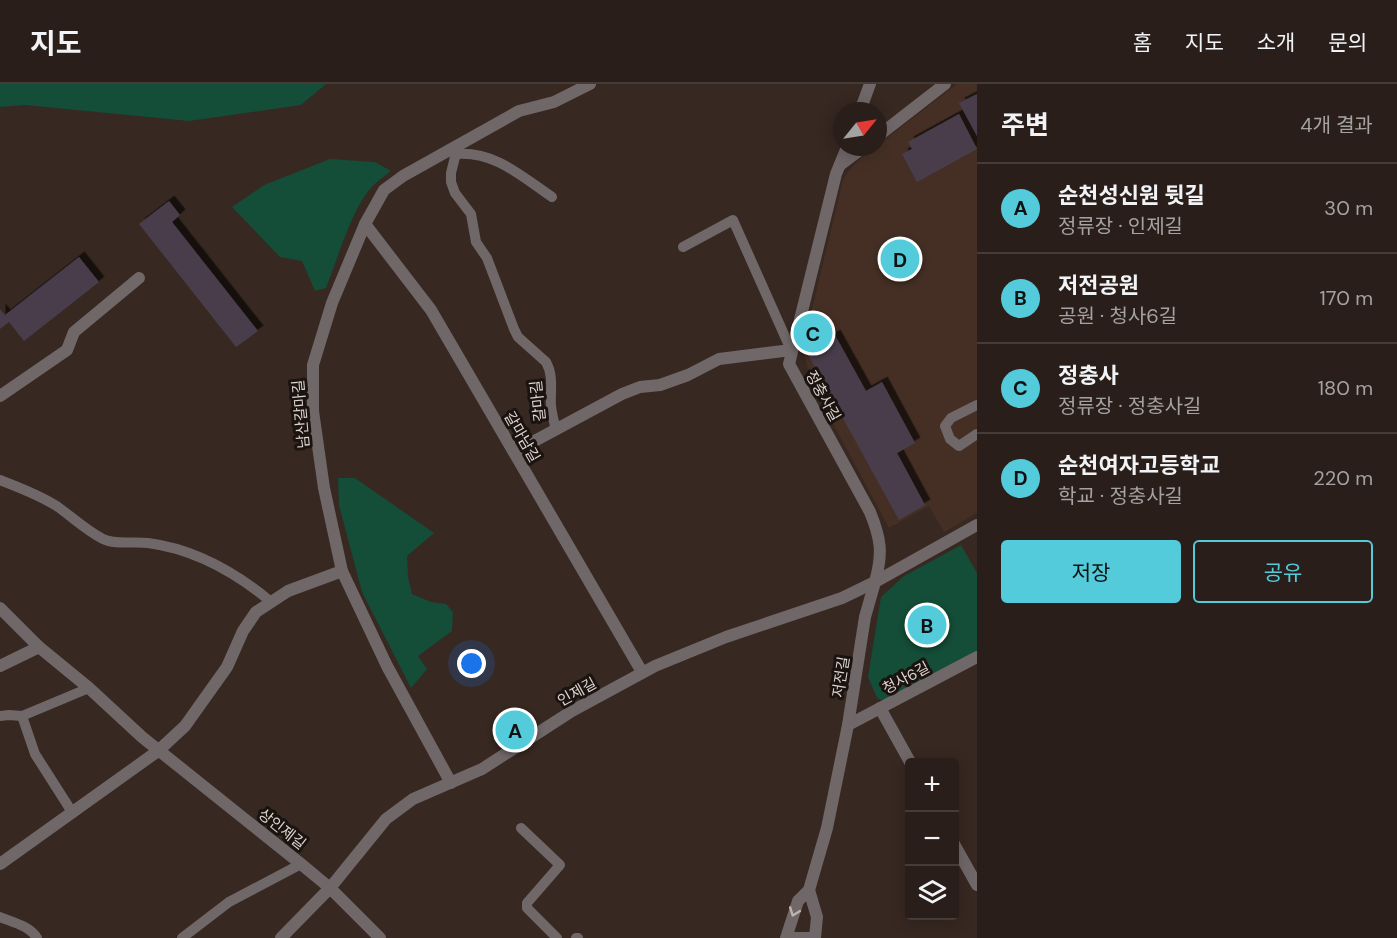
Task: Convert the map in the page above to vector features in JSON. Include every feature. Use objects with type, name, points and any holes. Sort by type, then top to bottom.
[{"type":"street","name":"남산갈마길","points":[[451,783],[387,666],[342,571],[324,488],[313,411],[312,376],[317,350],[332,303],[365,224],[384,190],[403,176],[457,150],[519,111],[554,102],[590,84]]},
{"type":"street","points":[[863,102],[870,84]]},
{"type":"street","points":[[887,129],[945,84]]},
{"type":"street","name":"정충사길","points":[[844,156],[789,364],[870,512],[880,536],[880,564],[875,582]]},
{"type":"street","points":[[840,166],[853,156]]},
{"type":"street","name":"갈마남길","points":[[365,224],[431,310],[642,672]]},
{"type":"street","points":[[0,396],[67,350],[74,332],[139,278]]},
{"type":"street","name":"갈마길","points":[[556,430],[622,394],[640,387],[660,385],[688,375],[719,358],[791,350]]},
{"type":"street","points":[[514,452],[556,430]]},
{"type":"street","points":[[875,582],[977,525]]},
{"type":"street","points":[[0,864],[158,751],[185,726],[227,668],[243,631],[256,612],[288,591],[342,571]]},
{"type":"street","name":"인제길","points":[[281,938],[330,888],[386,819],[413,799],[482,769],[572,711],[642,672],[688,651],[842,598],[875,582]]},
{"type":"street","name":"저전길","points":[[786,938],[798,901],[809,890],[826,828],[848,725],[865,616],[875,582]]},
{"type":"street","name":"상인제길","points":[[0,608],[39,647],[89,688],[158,751],[330,888],[380,938]]},
{"type":"street","points":[[0,666],[39,647]]},
{"type":"street","name":"청사6길","points":[[848,725],[977,657]]},
{"type":"street","points":[[880,708],[908,758]]},
{"type":"street","points":[[959,853],[977,885]]},
{"type":"street","points":[[809,890],[817,917],[815,938]]},
{"type":"street","points":[[792,938],[810,938]]},
{"type":"lane","points":[[457,150],[495,160],[552,197]]},
{"type":"lane","name":"갈마길","points":[[457,150],[451,182],[455,193],[471,214],[476,242],[487,258],[518,337],[549,367],[552,384],[551,405],[556,430]]},
{"type":"lane","points":[[683,247],[733,220],[791,350]]},
{"type":"lane","points":[[977,405],[951,418],[945,426],[950,439],[959,446],[974,437],[977,450]]},
{"type":"lane","points":[[0,480],[38,495],[104,540],[146,542],[183,552],[227,570],[246,581],[270,601]]},
{"type":"lane","points":[[0,716],[22,716],[89,688]]},
{"type":"lane","points":[[22,716],[35,754],[72,813]]},
{"type":"lane","points":[[521,828],[560,865],[527,903],[527,908],[557,938]]},
{"type":"lane","points":[[182,938],[229,902],[302,864]]},
{"type":"lane","points":[[0,917],[24,927],[38,938]]},
{"type":"shaded area","points":[[957,84],[977,84],[977,513],[944,532],[929,506],[889,528],[812,384],[804,354],[805,338],[843,180],[849,170],[864,156],[887,156],[887,138]]},
{"type":"green space","points":[[0,84],[326,84],[301,105],[189,121],[25,105],[0,107]]},
{"type":"green space","points":[[330,159],[375,162],[391,171],[372,187],[361,202],[326,288],[315,291],[302,261],[280,257],[232,207],[264,185]]},
{"type":"green space","points":[[338,478],[355,478],[434,533],[407,556],[408,577],[412,594],[431,602],[446,604],[453,612],[452,631],[418,656],[427,669],[411,688],[362,592],[339,505]]},
{"type":"green space","points":[[961,545],[977,573],[977,653],[883,701],[877,698],[868,677],[881,597],[904,576]]},
{"type":"building","points":[[977,94],[977,136],[959,103]]},
{"type":"building","points":[[959,114],[977,149],[917,182],[902,154],[912,149],[908,142]]},
{"type":"building","points":[[169,201],[180,215],[172,222],[258,331],[236,347],[139,224]]},
{"type":"building","points":[[79,257],[99,282],[24,341],[9,322],[0,329],[0,309],[5,315]]},
{"type":"building","points":[[835,335],[866,391],[882,382],[915,443],[897,453],[925,505],[899,520],[806,351]]},
{"type":"place","name":"순천여자고등학교","points":[[900,259]]},
{"type":"place","name":"정충사","points":[[813,333]]},
{"type":"place","name":"저전공원","points":[[927,625]]},
{"type":"place","name":"순천성신원 뒷길","points":[[515,730]]}]
